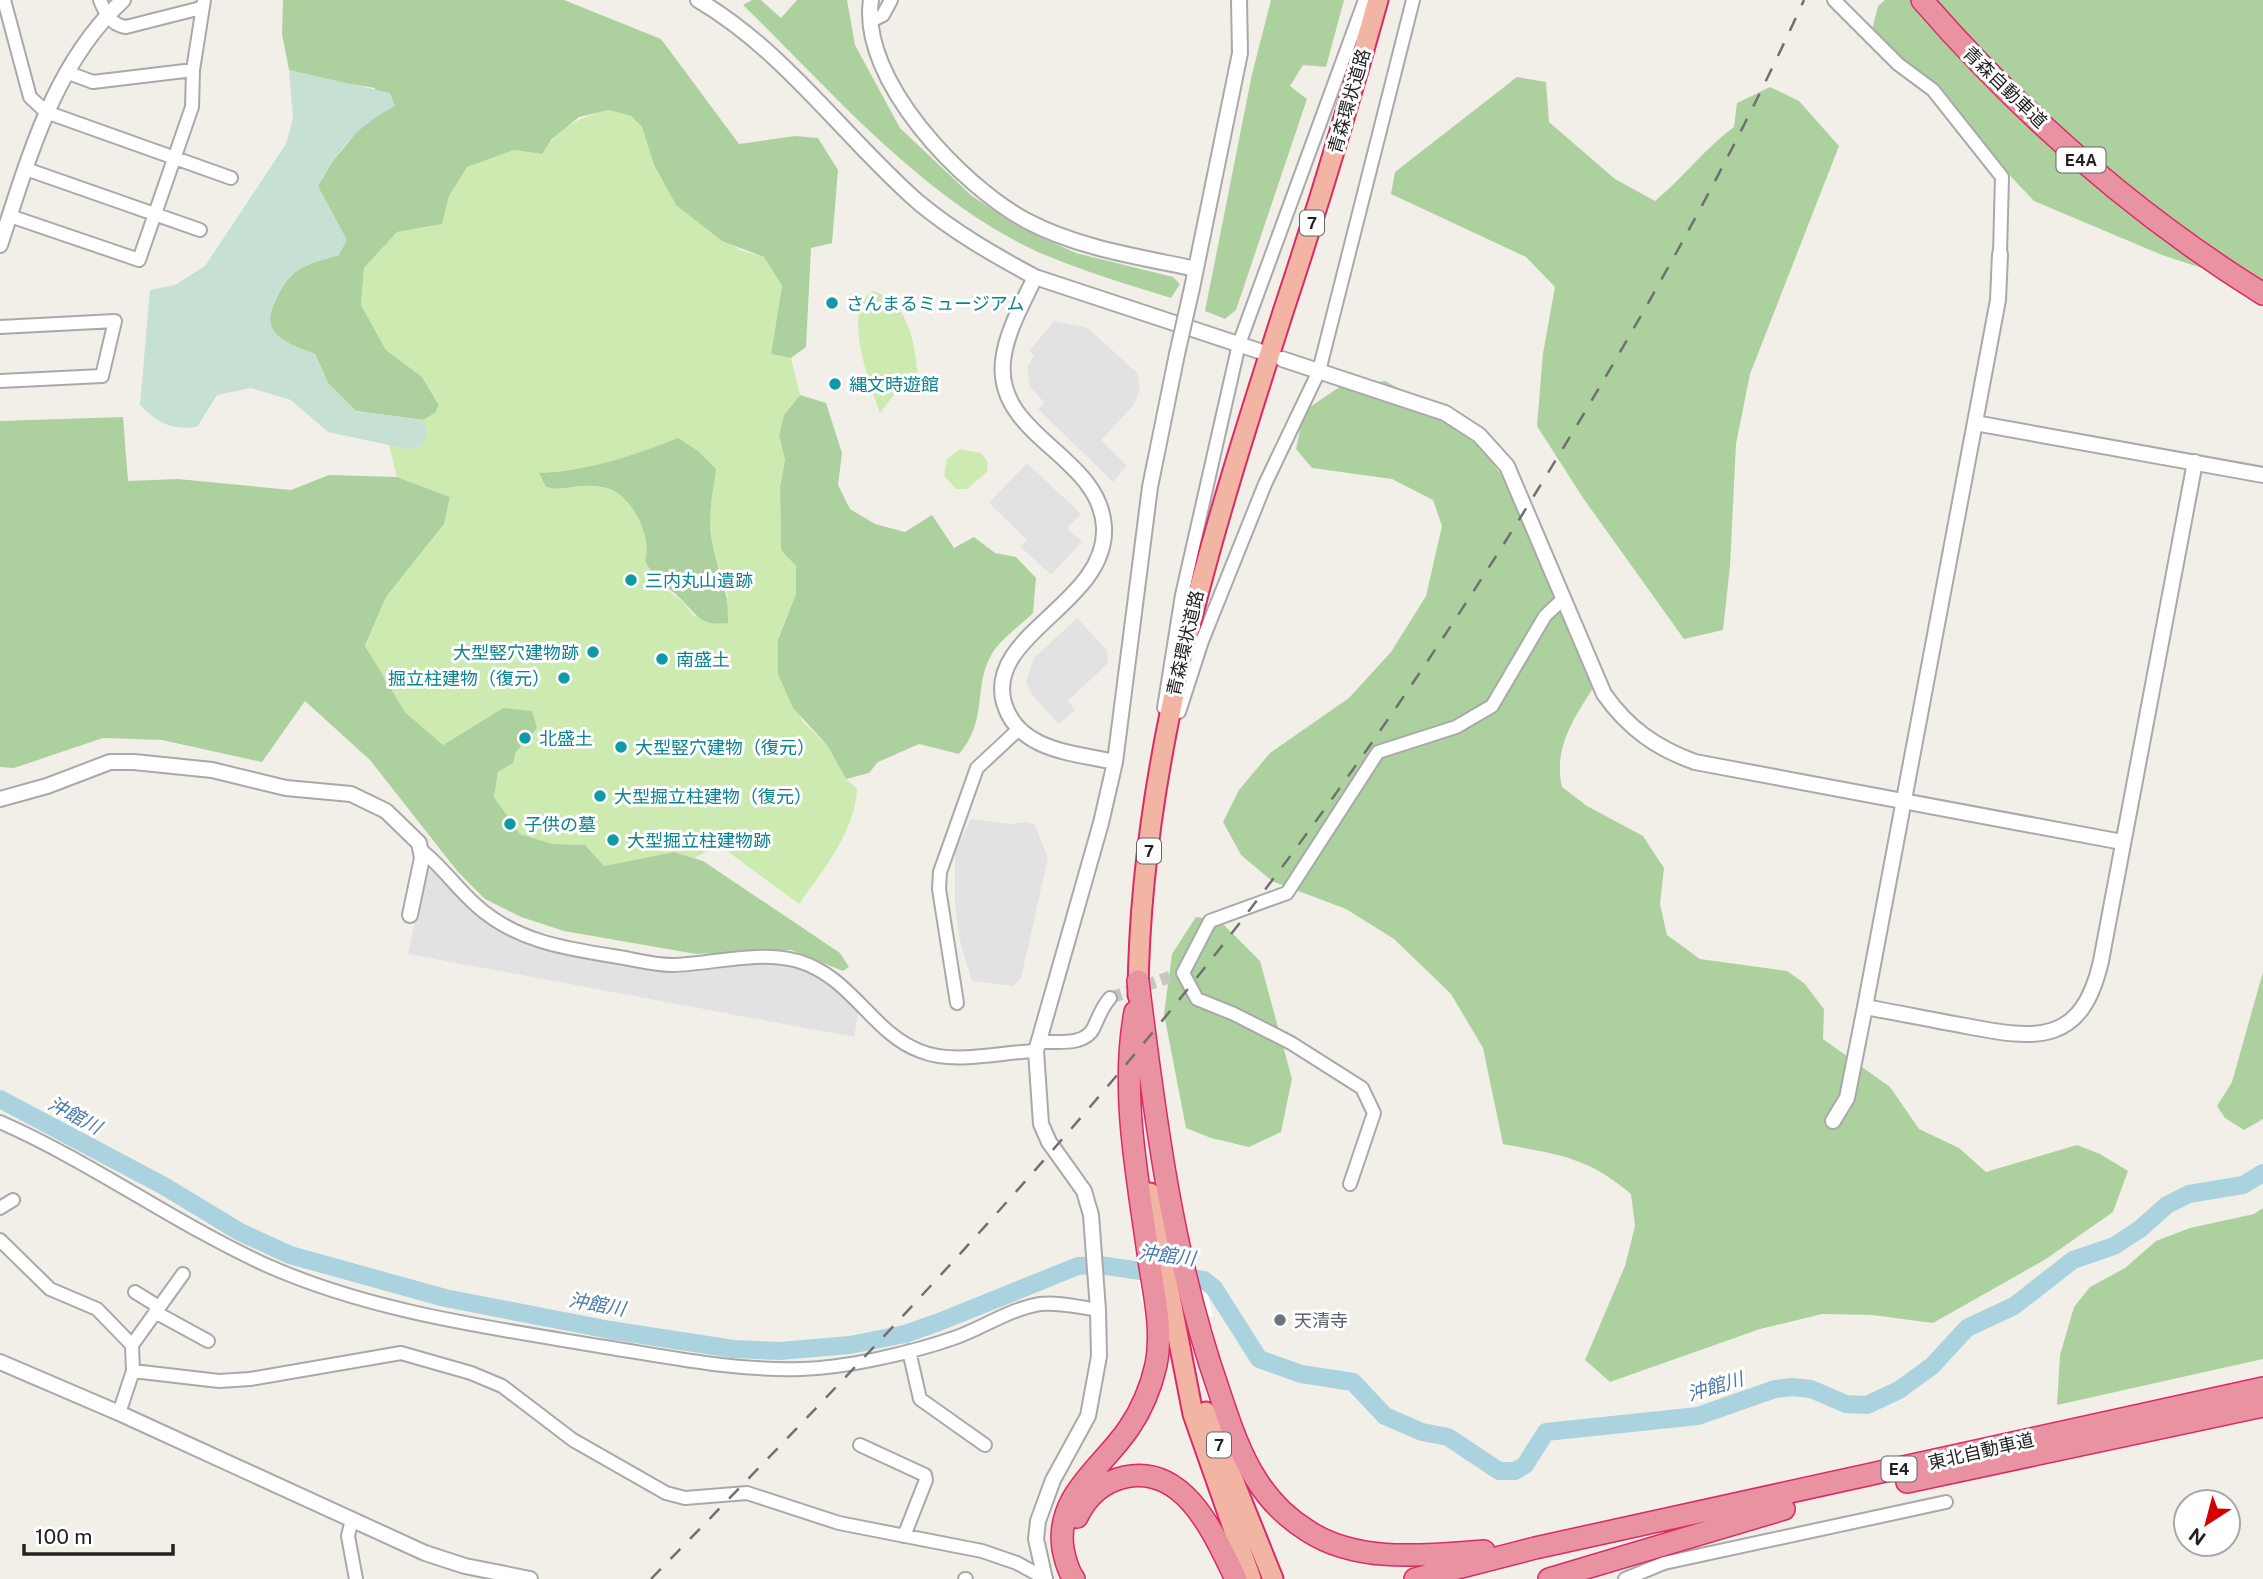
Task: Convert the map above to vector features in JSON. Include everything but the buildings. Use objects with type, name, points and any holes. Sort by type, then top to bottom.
[{"type":"highway","name":"青森環状道路","points":[[1138,989],[1146,875],[1163,740],[1210,544],[1342,129],[1378,0]]},
{"type":"highway","name":"青森自動車道","points":[[1922,0],[2020,104],[2090,168],[2175,234],[2263,294]]},
{"type":"highway","points":[[1074,1579],[1064,1556],[1062,1538],[1068,1506],[1077,1490],[1129,1429],[1150,1386],[1164,1307],[1129,1085],[1130,1040],[1138,989]]},
{"type":"highway","points":[[1138,989],[1155,1124],[1195,1313],[1212,1372],[1244,1459],[1270,1499],[1310,1533],[1352,1549],[1541,1563]]},
{"type":"highway","name":"7","points":[[1164,1307],[1193,1413],[1251,1579]]},
{"type":"highway","name":"7","points":[[1164,1307],[1273,1579]]},
{"type":"highway","name":"東北自動車道","points":[[1541,1563],[2263,1388]]},
{"type":"highway","name":"東北自動車道","points":[[1541,1563],[2263,1406]]},
{"type":"highway","points":[[1086,1579],[1072,1542],[1075,1521],[1083,1504],[1097,1490],[1113,1480],[1130,1476],[1151,1477],[1170,1485],[1186,1497],[1203,1516],[1236,1579]]},
{"type":"highway","points":[[1415,1579],[1541,1563]]},
{"type":"highway","points":[[1468,1579],[1541,1563]]},
{"type":"street","points":[[4,0],[30,97],[46,112],[231,178]]},
{"type":"street","points":[[10,216],[139,261],[192,107],[193,70],[203,4],[125,27],[118,26],[108,16],[100,0]]},
{"type":"street","points":[[0,245],[46,112],[66,72],[123,0]]},
{"type":"street","points":[[698,0],[721,13],[769,52],[918,201],[989,253],[1035,277],[1259,351]]},
{"type":"street","points":[[871,0],[871,21],[883,71],[900,103],[929,138],[996,201],[1027,221],[1064,237],[1196,269]]},
{"type":"street","points":[[871,21],[883,15],[891,0]]},
{"type":"street","points":[[1045,1578],[1036,1539],[1038,1521],[1052,1480],[1088,1416],[1099,1356],[1094,1235],[1084,1191],[1049,1142],[1041,1124],[1037,1047],[1101,823],[1115,762],[1150,487],[1240,53],[1238,0]]},
{"type":"street","points":[[1163,740],[1165,690],[1182,595],[1238,344],[1365,0]]},
{"type":"street","points":[[1146,875],[1156,844],[1180,710],[1202,641],[1265,484],[1319,371],[1413,0]]},
{"type":"street","points":[[1833,1121],[1847,1098],[1998,300],[2002,177],[1933,90],[1898,64],[1834,0]]},
{"type":"street","points":[[66,72],[93,82],[193,70]]},
{"type":"street","points":[[26,169],[200,230]]},
{"type":"street","points":[[1035,277],[1007,343],[1003,361],[1007,395],[1024,421],[1091,490],[1100,506],[1104,537],[1102,553],[1087,580],[1023,643],[1007,667],[1003,678],[1004,703],[1019,729],[1034,741],[1115,762]]},
{"type":"street","points":[[0,327],[115,321],[102,376],[0,381]]},
{"type":"street","points":[[1282,359],[1445,413],[1487,442],[1507,466],[1518,486],[1604,694],[1623,719],[1649,742],[1695,762],[2122,842]]},
{"type":"street","points":[[1975,423],[2263,475]]},
{"type":"street","points":[[1865,1007],[2026,1037],[2061,1027],[2076,1016],[2095,989],[2195,462]]},
{"type":"street","points":[[1350,1184],[1374,1113],[1362,1088],[1291,1043],[1234,1014],[1197,999],[1176,975],[1210,922],[1287,893],[1378,752],[1456,726],[1492,706],[1545,616],[1564,598]]},
{"type":"street","points":[[957,1003],[939,890],[940,872],[977,768],[1019,729]]},
{"type":"street","points":[[0,799],[47,786],[110,762],[176,765],[286,788],[351,794],[386,811],[414,835],[421,850],[478,907],[498,922],[544,943],[668,965],[750,956],[797,961],[817,968],[837,981],[893,1035],[922,1052],[958,1056],[1082,1040],[1092,1032],[1102,1006],[1110,998]]},
{"type":"street","points":[[410,915],[421,850]]},
{"type":"street","points":[[0,1122],[79,1160],[197,1230],[257,1260],[386,1306],[564,1340],[753,1368],[840,1366],[909,1352],[1039,1305],[1098,1304]]},
{"type":"street","points":[[0,1208],[13,1200]]},
{"type":"street","points":[[0,1240],[50,1289],[97,1309],[132,1345]]},
{"type":"street","points":[[119,1413],[133,1371],[132,1345],[183,1274]]},
{"type":"street","points":[[135,1292],[157,1310],[208,1340]]},
{"type":"street","points":[[909,1352],[920,1399],[985,1445]]},
{"type":"street","points":[[133,1371],[219,1381],[250,1379],[401,1353],[471,1373],[502,1386],[573,1440],[666,1493],[685,1498],[747,1493],[839,1523],[982,1551],[1017,1563],[1045,1578]]},
{"type":"street","points":[[0,1362],[119,1413],[425,1553],[465,1566],[530,1579]]},
{"type":"street","points":[[860,1445],[925,1475],[926,1480],[904,1536]]},
{"type":"street","points":[[1625,1579],[1664,1563],[1946,1503]]},
{"type":"street","points":[[352,1519],[348,1536],[356,1579]]},
{"type":"green space","points":[[283,0],[564,0],[661,39],[739,144],[795,136],[818,138],[838,170],[832,243],[811,248],[806,347],[791,358],[771,354],[782,286],[764,257],[722,241],[676,205],[654,165],[642,127],[631,116],[609,110],[579,117],[552,139],[542,154],[514,150],[467,167],[449,196],[442,224],[397,232],[364,268],[361,305],[386,350],[422,377],[439,405],[435,413],[423,420],[356,411],[328,383],[315,354],[281,339],[270,324],[270,317],[280,292],[292,275],[307,265],[339,255],[318,186],[332,162],[364,123],[375,88],[324,80],[289,70],[282,34]]},
{"type":"green space","points":[[752,0],[761,0],[781,18],[797,0],[847,0],[855,45],[900,128],[972,196],[1019,227],[1076,253],[1173,277],[1180,284],[1171,298],[1050,257],[1012,239],[974,216],[903,162],[838,100],[743,5]]},
{"type":"green space","points":[[1271,0],[1344,0],[1326,67],[1303,65],[1290,86],[1307,99],[1236,310],[1225,319],[1205,311],[1252,74]]},
{"type":"green space","points":[[1885,0],[2263,0],[2263,288],[2162,255],[2034,201],[1872,30],[1878,6]]},
{"type":"green space","points":[[289,70],[390,93],[395,106],[350,139],[318,186],[347,240],[339,255],[306,265],[292,275],[273,307],[270,324],[286,342],[315,354],[328,383],[356,411],[423,420],[427,430],[423,445],[412,450],[328,432],[291,400],[251,388],[217,395],[197,427],[165,424],[140,405],[150,290],[175,285],[205,266],[286,144],[293,118]]},
{"type":"green space","points":[[1517,77],[1546,82],[1549,122],[1615,179],[1655,201],[1734,127],[1737,103],[1770,87],[1799,101],[1839,146],[1750,374],[1736,444],[1730,566],[1723,630],[1684,639],[1583,498],[1537,426],[1543,353],[1555,287],[1526,257],[1391,194],[1395,172]]},
{"type":"green space","points":[[609,110],[631,116],[642,127],[654,165],[676,205],[740,250],[764,257],[782,286],[771,354],[791,358],[800,395],[784,415],[779,435],[785,460],[780,483],[781,549],[796,566],[796,594],[778,637],[802,721],[827,745],[846,779],[857,789],[855,805],[844,835],[799,904],[719,845],[694,858],[674,852],[604,866],[585,845],[553,844],[520,834],[494,797],[498,772],[513,763],[516,752],[537,728],[503,708],[443,745],[405,712],[365,647],[386,597],[444,524],[450,497],[397,477],[389,445],[412,450],[427,430],[423,420],[435,413],[439,404],[422,377],[386,350],[361,305],[364,268],[397,232],[442,224],[449,196],[466,167],[514,150],[542,154],[556,136],[571,124]],"holes":[[[678,438],[713,495],[710,508],[711,533],[728,596],[695,617],[681,600],[656,582],[645,561],[646,542],[639,521],[620,495],[610,489],[590,486],[558,489],[546,487],[540,473],[610,462]]]},
{"type":"green space","points":[[873,291],[896,305],[909,328],[918,382],[909,375],[880,413],[865,368],[858,331],[863,300]]},
{"type":"green space","points":[[1385,381],[1427,403],[1450,419],[1478,446],[1522,507],[1555,577],[1595,685],[1573,721],[1563,746],[1560,759],[1562,787],[1587,806],[1643,836],[1664,868],[1660,904],[1667,935],[1700,959],[1787,971],[1804,983],[1824,1009],[1823,1039],[1890,1087],[1919,1129],[1959,1148],[1986,1172],[2077,1145],[2100,1154],[2128,1171],[2113,1212],[2046,1259],[1933,1323],[1872,1315],[1822,1314],[1760,1329],[1610,1382],[1585,1360],[1625,1266],[1635,1226],[1631,1194],[1615,1181],[1585,1164],[1503,1144],[1483,1048],[1451,994],[1394,939],[1346,909],[1272,881],[1241,855],[1223,822],[1239,790],[1270,753],[1349,698],[1391,652],[1426,596],[1442,526],[1433,500],[1392,479],[1312,468],[1296,449],[1304,411],[1341,386]]},
{"type":"green space","points":[[800,395],[826,403],[842,453],[838,485],[850,509],[875,524],[905,532],[932,515],[954,548],[974,537],[995,553],[1016,557],[1036,578],[1033,613],[993,652],[983,677],[974,728],[959,754],[919,744],[878,762],[869,773],[846,779],[827,745],[793,708],[778,674],[778,639],[796,594],[796,566],[781,550],[780,486],[785,460],[779,435],[784,415]]},
{"type":"green space","points":[[123,417],[128,481],[178,479],[291,490],[329,475],[397,477],[450,497],[444,524],[386,597],[365,646],[405,712],[443,745],[503,708],[532,711],[537,728],[516,752],[513,763],[498,772],[494,797],[520,834],[553,844],[585,845],[604,866],[674,852],[703,861],[840,953],[849,967],[843,971],[791,950],[696,954],[564,931],[521,917],[485,899],[458,872],[370,760],[305,701],[262,762],[162,740],[103,738],[14,768],[0,767],[0,421]]},
{"type":"green space","points":[[678,438],[698,451],[716,469],[710,523],[714,553],[725,590],[728,623],[712,623],[701,619],[654,576],[645,561],[646,542],[639,521],[620,495],[598,486],[558,489],[546,487],[539,473],[610,462]]},
{"type":"green space","points":[[960,449],[981,453],[988,462],[987,472],[967,489],[956,489],[944,476],[947,459]]},
{"type":"green space","points":[[1196,917],[1219,920],[1260,961],[1292,1079],[1281,1132],[1249,1147],[1211,1138],[1186,1128],[1164,1014],[1172,954]]},
{"type":"green space","points":[[2263,972],[2263,1119],[2244,1130],[2225,1118],[2217,1106],[2232,1082]]},
{"type":"green space","points":[[2263,1208],[2263,1359],[2057,1405],[2060,1355],[2074,1307],[2090,1287],[2125,1268],[2156,1241],[2190,1228],[2254,1214]]},
{"type":"shaded area","points":[[1054,321],[1088,328],[1137,373],[1140,388],[1134,405],[1101,440],[1127,466],[1113,482],[1038,409],[1044,402],[1030,387],[1027,367],[1034,356],[1029,351]]},
{"type":"shaded area","points":[[1027,463],[1081,514],[1067,528],[1082,542],[1051,575],[1021,547],[1027,540],[989,503]]},
{"type":"shaded area","points":[[1077,618],[1107,650],[1108,663],[1068,701],[1075,710],[1059,724],[1032,695],[1026,683],[1034,658]]},
{"type":"shaded area","points":[[971,819],[1011,824],[1027,822],[1035,825],[1048,858],[1021,978],[1013,986],[972,981],[961,945],[955,908],[955,852]]},
{"type":"shaded area","points":[[426,869],[436,872],[516,938],[546,950],[673,973],[765,963],[806,971],[825,981],[859,1009],[854,1037],[408,954]]},
{"type":"pier","points":[[1134,1260],[1202,1272],[1213,1317],[1142,1303]]},
{"type":"waterway","name":"沖館川","points":[[0,1099],[164,1186],[240,1232],[290,1255],[445,1298],[610,1330],[733,1349],[779,1351],[850,1345],[905,1334],[1078,1266],[1099,1265],[1204,1280],[1214,1288],[1259,1359],[1301,1374],[1353,1382],[1385,1416],[1422,1432],[1448,1437],[1499,1471],[1515,1471],[1525,1465],[1546,1432],[1698,1416],[1775,1389],[1811,1389],[1846,1404],[1867,1405],[1899,1390],[1932,1366],[1967,1328],[2014,1306],[2073,1260],[2114,1246],[2140,1229],[2167,1205],[2189,1194],[2243,1185],[2263,1173]]},
{"type":"tunnel","points":[[1110,998],[1170,977]]},
{"type":"railway","points":[[651,1579],[880,1340],[1047,1157],[1168,1013],[1297,847],[1418,676],[1532,500],[1586,410],[1701,208],[1804,0]]},
{"type":"place","name":"さんまるミュージアム","points":[[832,303]]},
{"type":"place","name":"縄文時遊館","points":[[835,384]]},
{"type":"place","name":"三内丸山遺跡","points":[[631,580]]},
{"type":"place","name":"大型竪穴建物跡","points":[[593,652]]},
{"type":"place","name":"南盛土","points":[[662,659]]},
{"type":"place","name":"掘立柱建物（復元）","points":[[564,678]]},
{"type":"place","name":"北盛土","points":[[525,738]]},
{"type":"place","name":"大型竪穴建物（復元）","points":[[621,747]]},
{"type":"place","name":"大型掘立柱建物（復元）","points":[[600,796]]},
{"type":"place","name":"子供の墓","points":[[510,824]]},
{"type":"place","name":"大型掘立柱建物跡","points":[[613,840]]},
{"type":"place","name":"天清寺","points":[[1280,1320]]}]
